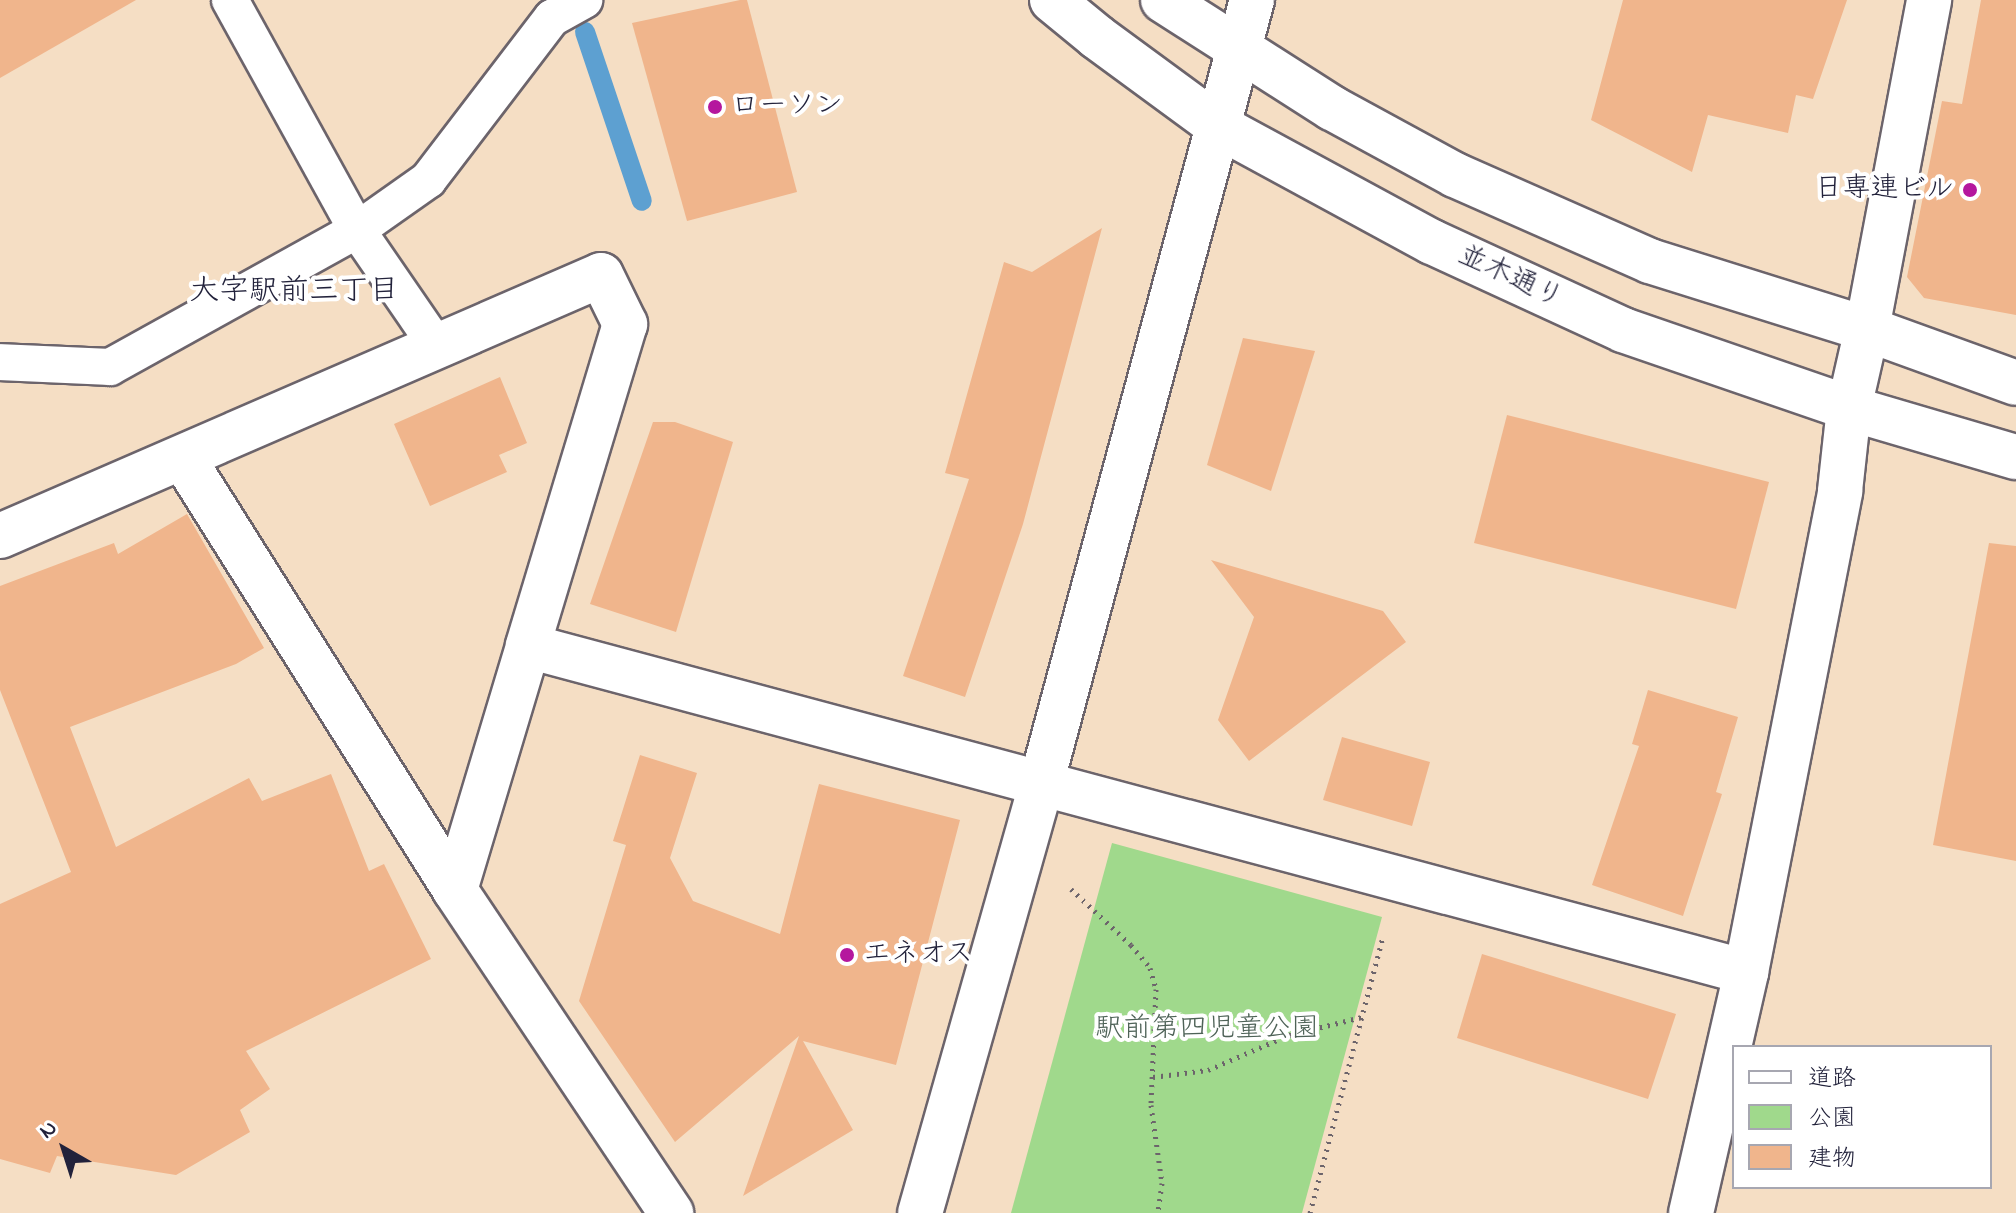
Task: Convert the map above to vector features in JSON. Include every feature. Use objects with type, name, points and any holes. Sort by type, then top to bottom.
[{"type":"street","name":"並木通り","points":[[1052,0],[1218,126],[1432,242],[1623,330],[1849,408],[2016,457]]},
{"type":"street","points":[[1163,0],[1238,51],[1332,108],[1455,175],[1636,255],[1867,329],[2016,383]]},
{"type":"street","points":[[920,1213],[1041,784],[1252,0]]},
{"type":"street","points":[[1691,1213],[1746,972],[1840,491],[1849,408],[1867,329],[1929,0]]},
{"type":"street","points":[[0,536],[601,275],[625,324],[455,890]]},
{"type":"street","points":[[183,458],[455,890],[671,1213]]},
{"type":"street","points":[[528,646],[1746,972]]},
{"type":"lane","points":[[230,0],[357,230],[438,348]]},
{"type":"lane","points":[[0,362],[110,367],[357,230],[428,180],[552,18],[584,0]]},
{"type":"path","points":[[1060,880],[1131,945],[1150,968],[1156,989],[1151,1105],[1162,1183],[1158,1213]]},
{"type":"path","points":[[1310,1213],[1398,880]]},
{"type":"path","points":[[1153,1077],[1208,1070],[1289,1035],[1362,1017]]},
{"type":"green space","name":"駅前第四児童公園","points":[[1112,843],[1382,917],[1302,1213],[1011,1213]]},
{"type":"building","points":[[0,0],[136,0],[0,78]]},
{"type":"building","name":"ローソン","points":[[747,0],[797,192],[687,221],[632,23]]},
{"type":"building","points":[[1623,0],[1847,0],[1813,99],[1796,95],[1788,133],[1708,115],[1692,172],[1591,120]]},
{"type":"building","name":"日専連ビル","points":[[1981,0],[2016,0],[2016,315],[1924,298],[1907,277],[1942,101],[1962,104]]},
{"type":"building","points":[[1102,228],[1023,524],[965,697],[903,676],[969,479],[945,473],[1004,262],[1032,272]]},
{"type":"building","points":[[1243,338],[1315,351],[1271,491],[1207,465]]},
{"type":"building","points":[[500,377],[527,443],[499,455],[507,472],[430,506],[394,424]]},
{"type":"building","points":[[1507,415],[1769,482],[1736,609],[1474,543]]},
{"type":"building","points":[[653,422],[675,422],[733,442],[676,632],[590,604]]},
{"type":"building","points":[[187,514],[264,648],[236,664],[70,727],[116,847],[249,778],[262,801],[331,774],[369,871],[384,864],[431,959],[246,1051],[270,1089],[240,1110],[250,1132],[176,1175],[57,1156],[50,1173],[0,1159],[0,904],[71,872],[0,690],[0,586],[114,543],[118,554]]},
{"type":"building","points":[[1989,543],[2016,546],[2016,861],[1933,845]]},
{"type":"building","points":[[1211,560],[1383,611],[1406,642],[1249,761],[1218,720],[1254,617]]},
{"type":"building","points":[[1648,690],[1738,717],[1716,792],[1722,794],[1683,916],[1592,885],[1639,746],[1632,744]]},
{"type":"building","points":[[1342,737],[1430,762],[1412,826],[1323,800]]},
{"type":"building","points":[[640,755],[697,773],[670,858],[693,901],[780,934],[819,784],[960,820],[896,1065],[803,1041],[853,1130],[743,1196],[799,1036],[675,1142],[579,1001],[626,845],[613,841]]},
{"type":"building","points":[[1482,954],[1676,1014],[1648,1099],[1457,1038]]},
{"type":"waterway","points":[[585,32],[642,201]]},
{"type":"place","name":"ローソン","points":[[715,107]]},
{"type":"place","name":"日専連ビル","points":[[1970,190]]},
{"type":"place","name":"エネオス","points":[[847,955]]},
{"type":"district","name":"大字駅前三丁目","points":[[294,292]]}]
